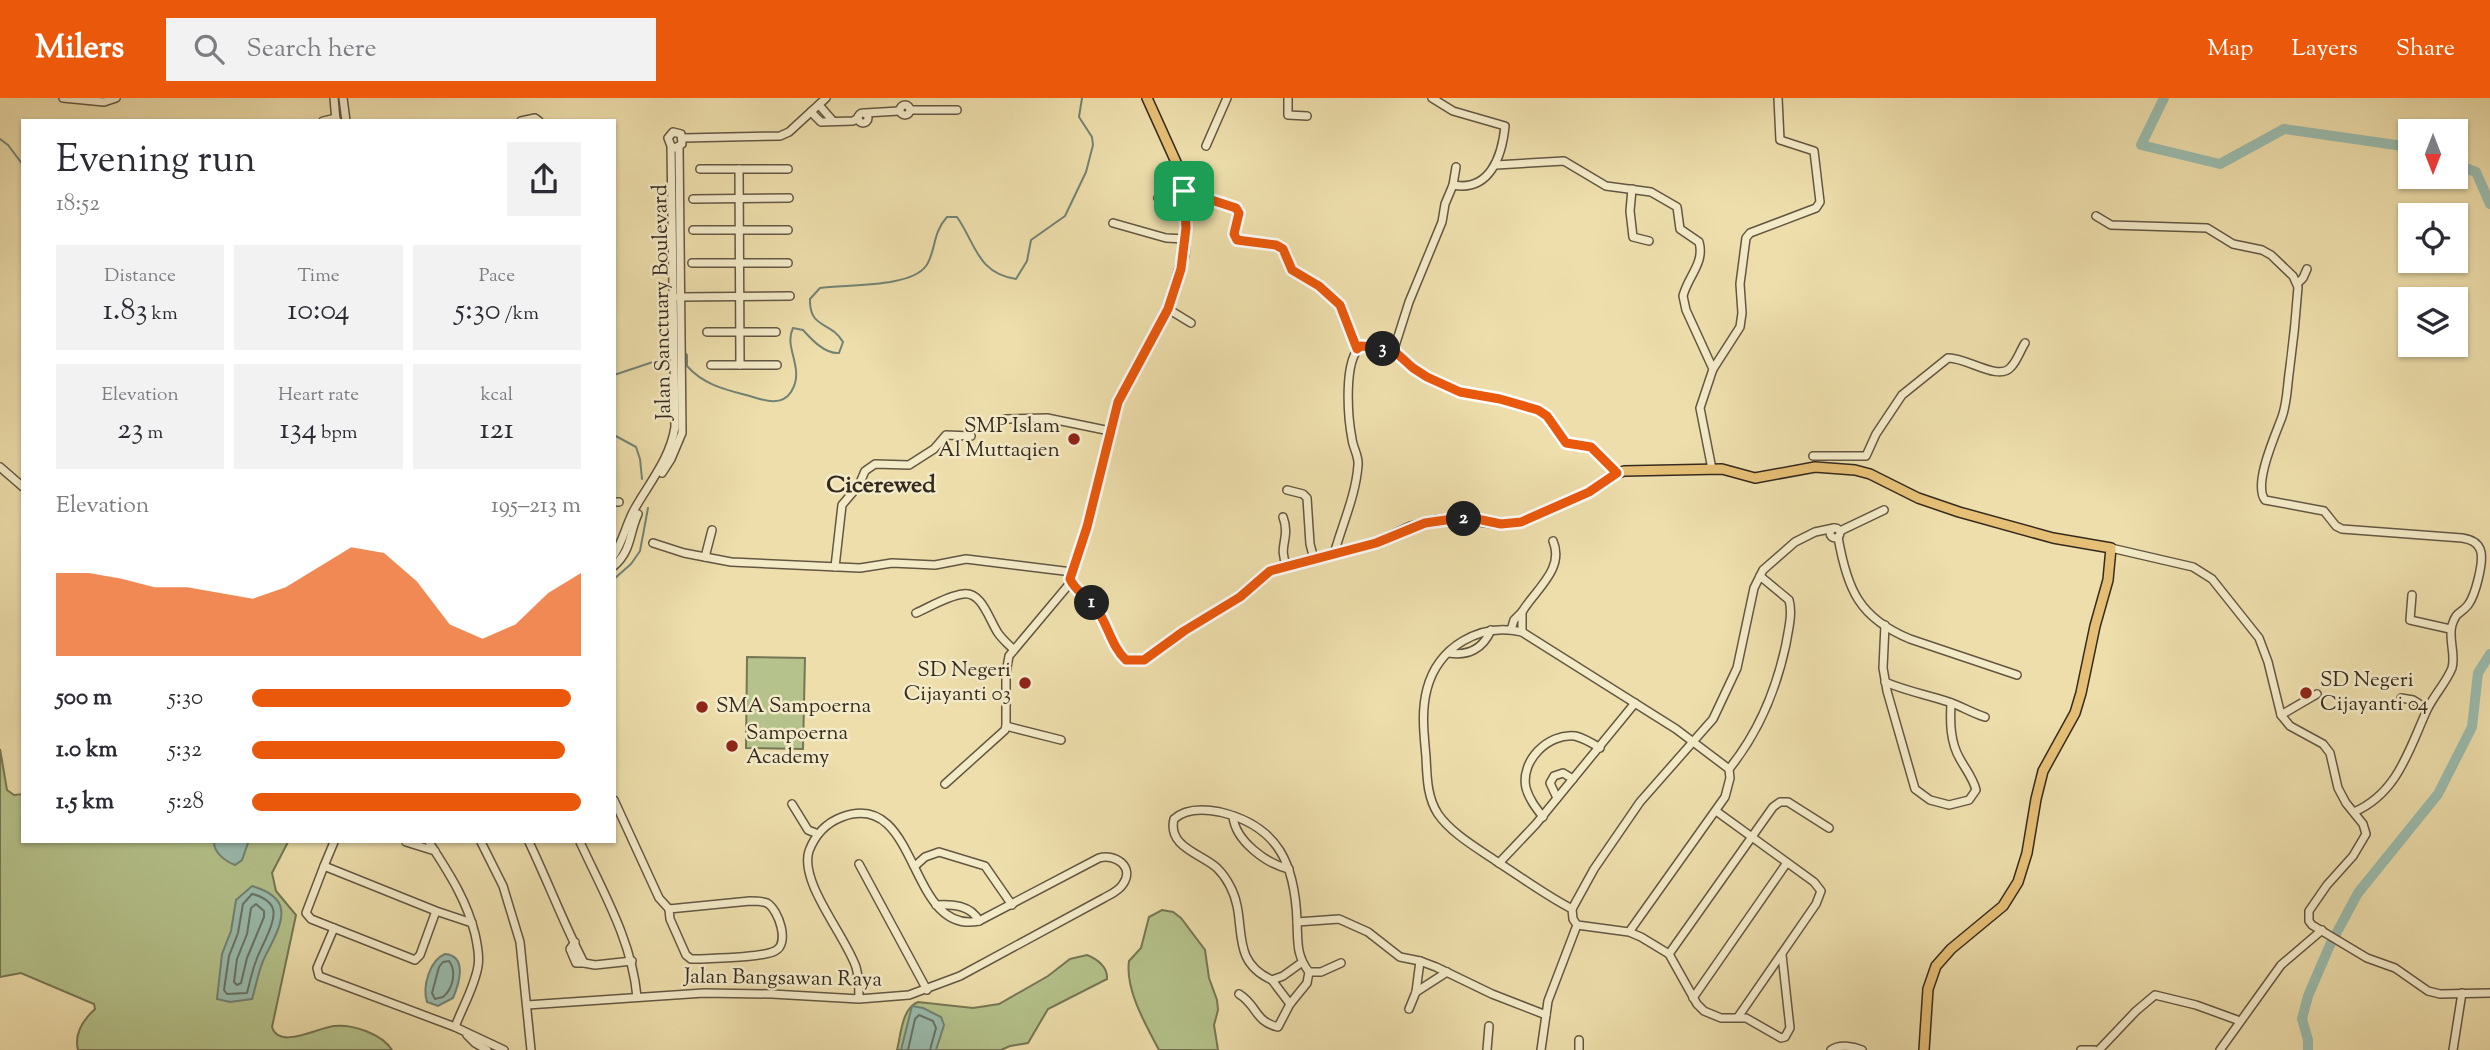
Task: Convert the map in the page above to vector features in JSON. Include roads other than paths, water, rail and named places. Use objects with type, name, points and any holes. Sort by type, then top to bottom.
[{"type":"main road","points":[[1147,98],[1177,162],[1184,191],[1185,239],[1181,269],[1168,309],[1125,386],[1110,430],[1090,516],[1072,577],[1095,606],[1126,660],[1144,660],[1184,631],[1231,604],[1266,573],[1376,543],[1411,527],[1438,520],[1466,519],[1508,524],[1521,522],[1589,492],[1617,473],[1712,469],[1733,471],[1755,478],[1815,467],[1855,470],[1959,512],[2053,538],[2111,548],[2108,580],[2081,693],[2075,713],[2043,771],[2027,853],[2018,882],[2003,905],[1951,949],[1936,966],[1928,989],[1924,1050]]},
{"type":"street","points":[[63,98],[104,102],[116,98]]},
{"type":"street","points":[[334,98],[336,119]]},
{"type":"street","points":[[343,98],[346,119]]},
{"type":"street","points":[[683,138],[677,132],[669,134],[668,143],[675,146],[683,138],[780,136],[789,132],[826,98]]},
{"type":"street","points":[[1206,146],[1227,98]]},
{"type":"street","points":[[1288,98],[1288,115],[1307,116]]},
{"type":"street","points":[[1432,98],[1453,111],[1505,126],[1496,165],[1470,186],[1453,185]]},
{"type":"street","points":[[1712,469],[1700,408],[1713,369],[1740,327],[1740,284],[1746,238],[1750,233],[1816,208],[1820,202],[1814,151],[1783,143],[1778,136],[1778,98]]},
{"type":"street","points":[[819,105],[833,121]]},
{"type":"street","points":[[811,111],[821,122],[853,121],[858,118],[861,123],[867,122],[868,116],[865,113],[899,111],[904,105],[910,110],[957,110]]},
{"type":"street","name":"Jalan Sanctuary Boulevard","points":[[616,564],[631,542],[636,518],[680,442],[682,433],[678,384],[675,146]]},
{"type":"street","points":[[1496,165],[1518,166],[1561,161],[1606,186],[1651,192],[1677,207],[1680,229],[1700,244],[1698,267],[1683,296],[1690,320],[1713,369]]},
{"type":"street","points":[[1392,349],[1442,222],[1456,167]]},
{"type":"street","points":[[700,169],[788,169]]},
{"type":"street","points":[[738,169],[740,365]]},
{"type":"street","points":[[1632,189],[1630,211],[1633,237],[1649,241]]},
{"type":"street","points":[[1158,198],[1184,191],[1236,208],[1239,213],[1234,234],[1237,240],[1276,245],[1283,249],[1292,270],[1319,286],[1340,305],[1357,349]]},
{"type":"street","points":[[693,199],[789,198]]},
{"type":"street","points":[[2096,216],[2111,225],[2207,228],[2234,244],[2272,255],[2298,283],[2286,405],[2268,455],[2260,489],[2269,502],[2326,512],[2336,526],[2342,529],[2470,539],[2480,548],[2482,557],[2475,590],[2468,606],[2456,613],[2450,629],[2452,666],[2427,709],[2417,739],[2398,776],[2374,800],[2354,812]]},
{"type":"street","points":[[1113,223],[1166,239],[1185,239]]},
{"type":"street","points":[[693,230],[788,230]]},
{"type":"street","points":[[692,263],[788,263]]},
{"type":"street","points":[[2298,283],[2304,278],[2306,269]]},
{"type":"street","points":[[678,297],[790,296]]},
{"type":"street","points":[[1168,309],[1191,323]]},
{"type":"street","points":[[707,332],[776,332]]},
{"type":"street","points":[[1813,456],[1866,456],[1876,434],[1902,395],[1948,358],[1956,357],[1998,373],[2006,372],[2013,366],[2025,343]]},
{"type":"street","points":[[1334,554],[1358,466],[1350,432],[1348,381],[1352,360],[1361,346],[1392,349],[1413,368],[1450,388],[1538,410],[1547,416],[1566,443],[1591,447],[1617,473]]},
{"type":"street","points":[[710,365],[777,365]]},
{"type":"street","name":"Jalan Sanctuary Boulevard","points":[[616,552],[624,539],[633,513],[667,456],[673,440],[678,384]]},
{"type":"street","points":[[995,422],[1005,419],[1047,418],[1110,430]]},
{"type":"street","points":[[835,566],[842,503],[859,485],[867,468],[875,464],[907,466],[932,451],[946,435],[971,436]]},
{"type":"street","points":[[0,467],[21,485]]},
{"type":"street","points":[[1287,490],[1303,494],[1307,498],[1310,544],[1314,559]]},
{"type":"street","points":[[1782,955],[1789,1034],[1781,1038],[1758,1023],[1738,1017],[1721,1018],[1704,1011],[1693,998],[1669,954],[1629,932],[1577,925],[1572,909],[1594,869],[1629,817],[1713,719],[1731,684],[1743,644],[1754,588],[1760,576],[1773,560],[1795,542],[1815,532],[1837,532],[1884,510]]},
{"type":"street","points":[[1283,517],[1287,531],[1282,552],[1287,566]]},
{"type":"street","points":[[705,557],[712,530]]},
{"type":"street","points":[[1837,532],[1845,572],[1853,593],[1866,612],[1910,639],[2017,675]]},
{"type":"street","points":[[1511,629],[1514,620],[1552,570],[1557,553],[1553,541]]},
{"type":"street","points":[[653,543],[731,562],[860,568],[892,563],[935,565],[966,559],[1072,577],[1013,649],[1007,662],[1006,726],[945,784]]},
{"type":"street","points":[[2111,548],[2193,567],[2211,579],[2259,638],[2281,715],[2290,726],[2323,744],[2330,753],[2338,788],[2366,830],[2365,839],[2327,885],[2308,915],[2312,925],[2367,958],[2395,968],[2428,991],[2440,994],[2490,993]]},
{"type":"street","points":[[1629,932],[1716,811],[1727,792],[1729,769],[1749,742],[1772,698],[1787,636],[1791,614],[1790,600],[1760,576]]},
{"type":"street","points":[[916,613],[965,593],[971,595],[978,599],[998,634],[1013,649]]},
{"type":"street","points":[[2412,595],[2410,620],[2450,629]]},
{"type":"street","points":[[1522,612],[1522,632]]},
{"type":"street","points":[[1885,625],[1885,682],[1915,789],[1930,800],[1949,805],[1969,800],[1976,790],[1974,781],[1956,751],[1951,732],[1951,703]]},
{"type":"street","points":[[1572,909],[1519,878],[1464,839],[1439,816],[1428,789],[1423,724],[1426,696],[1433,674],[1448,653],[1463,640],[1491,630],[1511,629],[1522,632],[1694,742],[1729,769]]},
{"type":"street","points":[[1448,653],[1466,654],[1473,651],[1483,644],[1491,630]]},
{"type":"street","points":[[1885,682],[1985,717]]},
{"type":"street","points":[[2281,715],[2317,694]]},
{"type":"street","points":[[2401,698],[2413,700],[2427,709]]},
{"type":"street","points":[[1499,863],[1543,817],[1635,703]]},
{"type":"street","points":[[1006,726],[1062,740]]},
{"type":"street","points":[[1543,817],[1526,787],[1528,768],[1536,752],[1567,737],[1584,739],[1600,748]]},
{"type":"street","points":[[1557,798],[1550,783],[1554,776],[1563,773],[1573,779]]},
{"type":"street","points":[[1669,954],[1764,817],[1780,802],[1788,802],[1829,828]]},
{"type":"street","points":[[616,804],[659,898],[669,909],[674,932],[686,955],[691,959],[765,954],[776,951],[783,942],[774,912],[763,902],[669,909]]},
{"type":"street","points":[[792,804],[808,830],[818,834]]},
{"type":"street","points":[[1290,1004],[1272,980],[1253,967],[1244,955],[1234,894],[1225,878],[1210,863],[1181,844],[1172,829],[1177,817],[1190,811],[1210,811],[1247,820],[1265,832],[1279,848],[1289,869],[1301,963],[1309,972],[1321,972],[1341,963]]},
{"type":"street","points":[[1716,811],[1814,882],[1821,891],[1816,904],[1738,1017]]},
{"type":"street","points":[[859,999],[856,968],[809,876],[809,852],[818,834],[832,821],[852,814],[872,815],[887,824],[915,866],[936,905],[944,915],[956,921],[979,922],[1012,905],[985,866],[939,852],[925,857],[915,866]]},
{"type":"street","points":[[1233,816],[1235,826],[1258,853],[1274,864],[1289,869]]},
{"type":"street","points":[[334,843],[306,913],[309,918],[415,960],[420,955],[436,911]]},
{"type":"street","points":[[409,843],[435,851]]},
{"type":"street","points":[[430,843],[458,887],[478,948],[478,965],[455,1027]]},
{"type":"street","points":[[482,843],[503,886],[515,924],[521,951],[531,1050]]},
{"type":"street","points":[[529,843],[584,963],[595,965],[632,961]]},
{"type":"street","points":[[580,843],[626,941],[637,997]]},
{"type":"street","name":"Jalan Bangsawan Raya","points":[[527,1005],[735,992],[859,999],[908,995],[960,976],[1104,898],[1124,883],[1126,872],[1120,860],[1105,856],[1012,905]]},
{"type":"street","points":[[859,864],[927,990]]},
{"type":"street","points":[[1693,998],[1786,864]]},
{"type":"street","points":[[324,866],[472,923]]},
{"type":"street","points":[[936,905],[962,907],[973,912],[979,922]]},
{"type":"street","points":[[1297,922],[1339,919],[1368,932],[1401,957],[1420,961],[1546,1015]]},
{"type":"street","points":[[1541,1050],[1546,1015],[1563,957],[1577,925]]},
{"type":"street","points":[[334,928],[317,968],[319,976],[455,1027],[502,1049]]},
{"type":"street","points":[[2220,1050],[2281,965],[2325,932]]},
{"type":"street","points":[[1409,1009],[1416,992],[1420,961]]},
{"type":"street","points":[[1272,980],[1283,976],[1301,963]]},
{"type":"street","points":[[1239,994],[1248,1001],[1261,1020],[1276,1027],[1280,1026],[1290,1004],[1307,984],[1309,972]]},
{"type":"street","points":[[1416,992],[1447,972]]},
{"type":"street","points":[[2453,1050],[2462,993]]},
{"type":"street","points":[[2081,1050],[2096,1050],[2155,995],[2196,1005],[2240,1021]]},
{"type":"street","points":[[1487,1050],[1489,1026]]},
{"type":"street","points":[[467,1034],[487,1050]]},
{"type":"street","points":[[1579,1040],[1579,1050]]},
{"type":"street","points":[[1831,1050],[1838,1047],[1862,1050]]},
{"type":"water","points":[[214,843],[248,843],[242,860],[235,865],[216,850]]},
{"type":"water","points":[[252,886],[270,894],[280,904],[278,929],[261,966],[252,999],[230,1002],[217,999],[222,954],[231,931],[236,900]]},
{"type":"water","points":[[445,954],[457,960],[460,972],[453,998],[438,1006],[427,1002],[427,981],[435,962]]},
{"type":"water","points":[[912,1006],[941,1017],[944,1025],[936,1050],[901,1050]]},
{"type":"waterway","points":[[683,351],[687,355],[687,366],[707,382],[764,400],[782,400],[791,392],[795,383],[796,367],[791,343],[793,328],[803,330],[819,346],[834,353],[839,353],[843,342],[813,315],[810,299],[820,288],[892,282],[918,273],[929,261],[939,229],[947,217],[957,217],[985,264],[1003,276],[1016,279],[1027,261],[1031,240],[1065,216],[1086,172],[1093,145],[1092,137],[1079,117],[1082,98]]},
{"type":"waterway","points":[[2164,98],[2141,145],[2220,164],[2284,129],[2398,145]]},
{"type":"waterway","points":[[0,139],[21,162]]},
{"type":"waterway","points":[[2468,169],[2476,172],[2490,204]]},
{"type":"waterway","points":[[616,374],[671,353]]},
{"type":"waterway","points":[[616,436],[636,447],[642,479]]},
{"type":"waterway","points":[[616,577],[631,564],[640,551],[648,508]]},
{"type":"waterway","points":[[2308,1050],[2302,1019],[2308,996],[2330,945],[2358,893],[2438,794],[2472,727],[2478,673],[2490,654]]},
{"type":"place","name":"SMP Islam Al Muttaqien","points":[[1074,439]]},
{"type":"place","name":"SD Negeri Cijayanti 03","points":[[1025,683]]},
{"type":"place","name":"SD Negeri Cijayanti 04","points":[[2306,693]]},
{"type":"place","name":"SMA Sampoerna","points":[[702,707]]},
{"type":"place","name":"Sampoerna Academy","points":[[732,746]]},
{"type":"district","name":"Cicerewed","points":[[881,486]]}]
